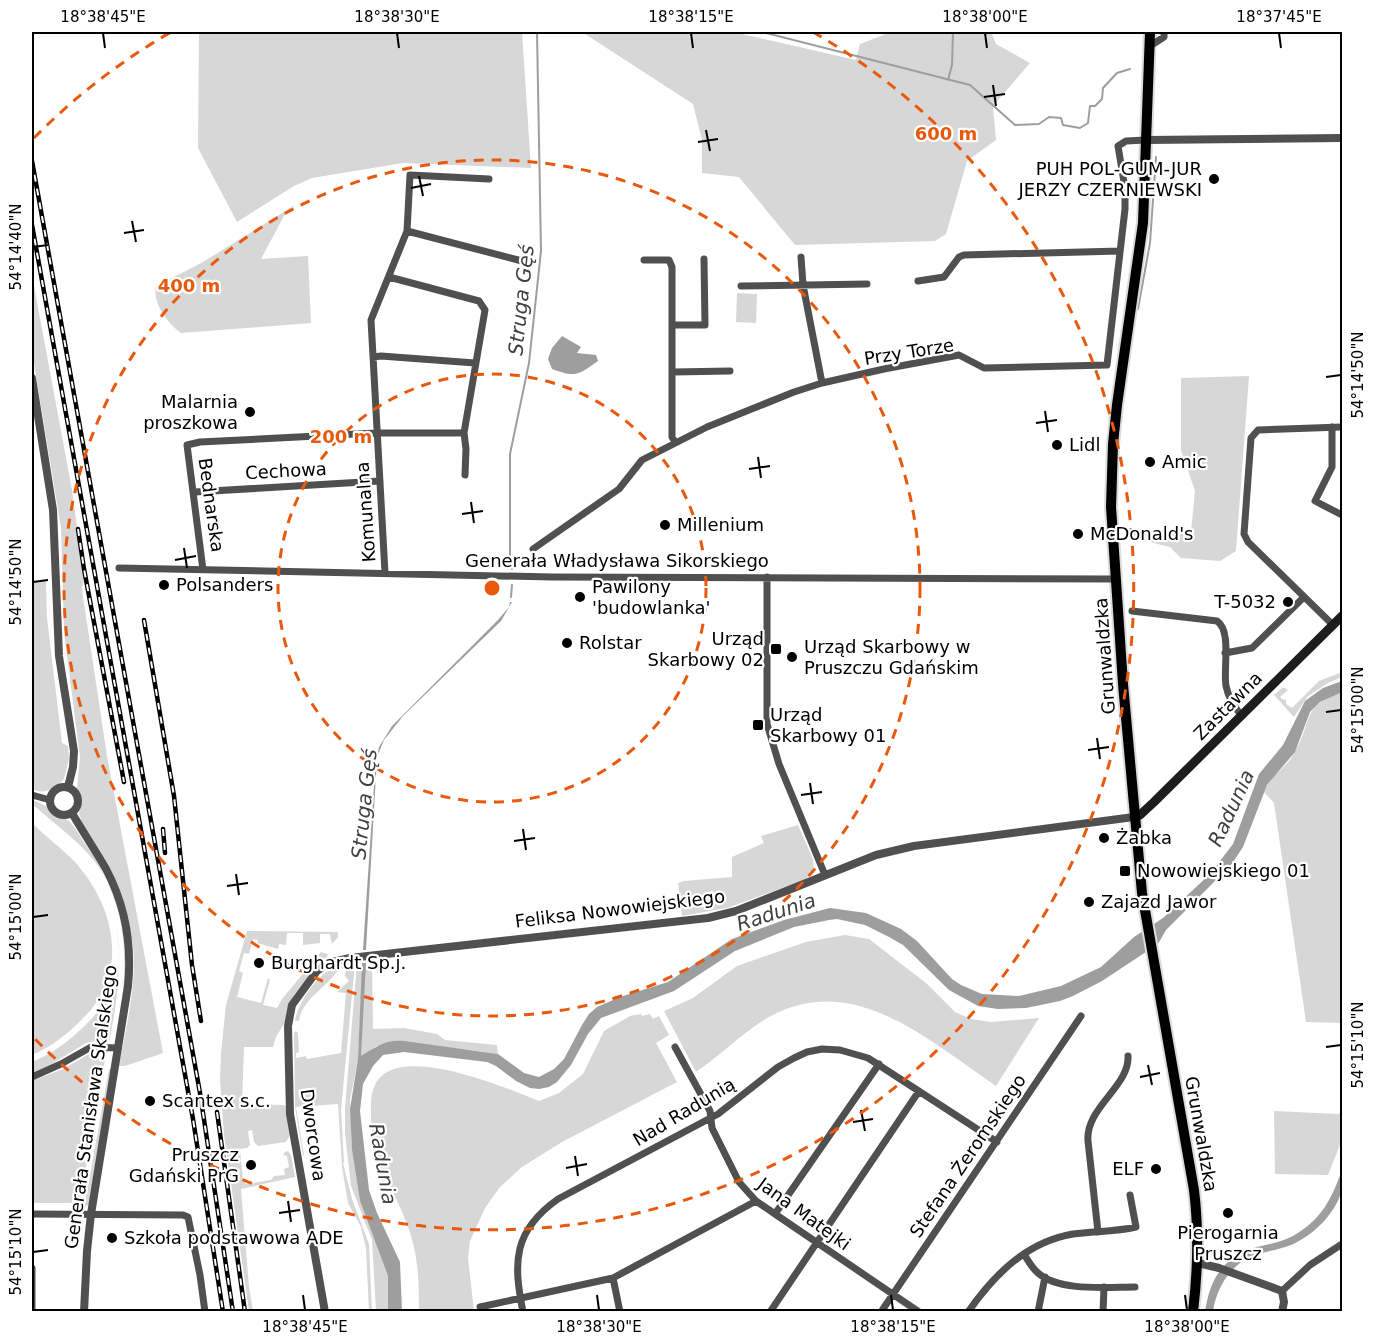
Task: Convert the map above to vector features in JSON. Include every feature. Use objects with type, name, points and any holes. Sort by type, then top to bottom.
[{"type":"main road","name":"Grunwaldzka","points":[[1143,32],[1143,68],[1146,83],[1143,224],[1127,322],[1113,444],[1111,507],[1134,817],[1142,893],[1194,1190],[1198,1263],[1193,1311]]},
{"type":"main road","name":"Grunwaldzka","points":[[1146,83],[1149,68],[1150,32]]},
{"type":"main road","name":"Zastawna","points":[[1134,817],[1147,809],[1342,616]]},
{"type":"street","points":[[1150,46],[1164,34]]},
{"type":"street","points":[[918,281],[944,277],[959,257],[964,255],[1120,251],[1125,188],[1119,146],[1126,141],[1342,138]]},
{"type":"street","name":"Komunalna","points":[[385,573],[371,320],[406,231],[410,174],[489,178]]},
{"type":"street","points":[[406,231],[522,261]]},
{"type":"street","name":"Przy Torze","points":[[533,549],[619,489],[642,460],[735,414],[822,383],[959,355],[984,368],[1107,365],[1120,251]]},
{"type":"street","points":[[801,257],[802,285],[822,383]]},
{"type":"street","points":[[673,325],[705,325],[704,259]]},
{"type":"street","points":[[644,260],[669,260],[672,267],[672,437],[675,442]]},
{"type":"street","points":[[389,277],[479,301],[485,310],[464,433],[465,475]]},
{"type":"street","points":[[741,286],[867,284]]},
{"type":"street","points":[[373,357],[475,363]]},
{"type":"street","points":[[673,372],[730,371]]},
{"type":"street","points":[[32,378],[53,510],[59,656],[74,751],[68,787],[56,789],[50,800],[52,808],[59,814],[72,813]]},
{"type":"street","points":[[1332,427],[1332,467],[1315,501],[1342,514]]},
{"type":"street","points":[[1333,625],[1245,538],[1251,438],[1258,430],[1342,427]]},
{"type":"street","points":[[376,433],[464,433]]},
{"type":"street","name":"Bednarska","points":[[203,570],[195,492],[187,445],[200,442],[376,433]]},
{"type":"street","name":"Cechowa","points":[[195,492],[380,481]]},
{"type":"street","name":"Generała Władysława Sikorskiego","points":[[119,568],[552,577],[1116,579]]},
{"type":"street","points":[[767,577],[767,724],[779,764],[825,875]]},
{"type":"street","points":[[1225,653],[1252,648],[1304,597]]},
{"type":"street","points":[[1132,611],[1221,623],[1225,632],[1227,692],[1242,716]]},
{"type":"street","name":"Generała Stanisława Skalskiego","points":[[68,787],[75,791],[79,799],[78,807],[72,813],[110,877],[126,925],[129,954],[129,980],[91,1214],[84,1311]]},
{"type":"street","points":[[32,795],[50,800]]},
{"type":"street","name":"Feliksa Nowowiejskiego","points":[[350,958],[708,918],[736,911],[879,854],[914,846],[1134,817]]},
{"type":"street","name":"Dworcowa","points":[[325,1311],[290,1114],[288,1026],[294,1001],[317,970],[328,963],[350,958]]},
{"type":"street","name":"Stefana Żeromskiego","points":[[881,1311],[1080,1016]]},
{"type":"street","points":[[32,1077],[91,1047],[118,1048]]},
{"type":"street","name":"Jana Matejki","points":[[675,1047],[710,1111],[712,1128],[740,1182],[756,1201],[919,1311]]},
{"type":"street","name":"Nad Radunią","points":[[523,1311],[516,1267],[519,1252],[529,1228],[541,1213],[558,1200],[711,1118],[735,1103],[778,1067],[807,1052],[822,1049],[854,1052],[879,1064],[997,1142]]},
{"type":"street","points":[[1098,1232],[1088,1127],[1127,1068],[1128,1056]]},
{"type":"street","points":[[775,1214],[879,1064]]},
{"type":"street","points":[[770,1311],[919,1091]]},
{"type":"street","points":[[968,1311],[1000,1272],[1024,1254],[1056,1238],[1136,1227],[1131,1195]]},
{"type":"street","points":[[480,1307],[613,1278],[756,1201]]},
{"type":"street","points":[[32,1214],[183,1215],[188,1217],[205,1311]]},
{"type":"street","points":[[1282,1291],[1303,1270],[1342,1244]]},
{"type":"street","points":[[1024,1254],[1032,1267],[1045,1277],[1080,1287],[1135,1287]]},
{"type":"street","points":[[1198,1263],[1219,1268],[1282,1291]]},
{"type":"street","points":[[32,1268],[32,1311]]},
{"type":"street","points":[[1038,1311],[1045,1277]]},
{"type":"street","points":[[613,1278],[620,1311]]},
{"type":"street","points":[[1102,1311],[1104,1287]]},
{"type":"street","points":[[1282,1291],[1284,1302],[1282,1311]]},
{"type":"shaded area","points":[[199,32],[522,32],[531,168],[403,163],[312,178],[294,186],[237,222],[198,148]]},
{"type":"shaded area","points":[[582,32],[733,32],[856,60],[860,44],[891,32],[991,32],[996,44],[1030,63],[993,106],[996,140],[967,161],[946,234],[935,241],[795,245],[739,177],[702,173],[702,140],[693,104]]},
{"type":"shaded area","points":[[295,205],[284,216],[261,259],[308,256],[311,323],[181,333],[171,324],[156,299],[156,286],[203,262]]},
{"type":"shaded area","points":[[32,275],[72,490],[84,577],[82,590],[107,756],[163,1053],[125,1066],[119,1066],[132,996],[133,944],[124,914],[79,814],[81,799],[77,788],[80,757],[64,632],[61,528],[32,351]]},
{"type":"shaded area","points":[[737,293],[757,294],[756,323],[736,322]]},
{"type":"shaded area","points":[[562,336],[581,347],[577,353],[596,355],[598,361],[576,374],[566,374],[552,369],[548,359],[552,348]]},
{"type":"shaded area","points":[[1249,376],[1236,551],[1220,561],[1181,558],[1170,547],[1133,538],[1127,528],[1191,532],[1195,491],[1181,450],[1181,378]]},
{"type":"shaded area","points":[[32,581],[46,581],[47,618],[62,743],[68,746],[69,759],[64,779],[57,786],[45,791],[32,789]]},
{"type":"shaded area","points":[[512,602],[501,621],[403,716],[384,740],[377,756],[379,747],[392,726],[498,620]]},
{"type":"shaded area","points":[[1342,672],[1342,677],[1308,696],[1294,717],[1274,695],[1282,688],[1288,690],[1280,697],[1286,699],[1286,704],[1292,708],[1319,681]]},
{"type":"shaded area","points":[[1342,681],[1342,692],[1320,702],[1310,712],[1295,752],[1267,785],[1243,847],[1231,865],[1166,930],[1158,944],[1102,981],[1073,996],[1026,1008],[998,1009],[978,1006],[949,990],[903,945],[865,925],[837,919],[794,927],[735,951],[674,991],[601,1018],[588,1034],[571,1065],[557,1082],[549,1087],[530,1088],[487,1062],[404,1052],[383,1055],[373,1066],[363,1084],[360,1111],[369,1190],[400,1262],[402,1311],[388,1311],[388,1276],[360,1201],[352,1150],[350,1109],[358,1059],[362,963],[366,963],[361,1056],[386,1042],[404,1041],[498,1054],[524,1073],[539,1077],[554,1069],[564,1059],[582,1025],[597,1007],[668,982],[732,939],[784,920],[830,908],[866,913],[901,929],[917,941],[952,979],[982,994],[1019,996],[1061,986],[1101,967],[1134,937],[1163,918],[1210,874],[1233,844],[1259,774],[1283,745],[1305,701],[1323,688]]},
{"type":"shaded area","points":[[1342,692],[1342,1023],[1306,1022],[1274,803],[1264,792],[1270,781],[1293,755],[1313,710],[1328,697]]},
{"type":"shaded area","points":[[377,759],[366,950],[363,950],[375,770]]},
{"type":"shaded area","points":[[32,800],[45,805],[54,815],[72,824],[96,859],[102,872],[70,836],[32,804]]},
{"type":"shaded area","points":[[32,823],[73,860],[98,895],[111,936],[112,957],[109,977],[100,996],[87,1014],[62,1038],[32,1055]]},
{"type":"shaded area","points":[[798,825],[813,859],[814,870],[806,879],[727,908],[682,916],[678,883],[732,877],[732,857],[764,843],[761,836]]},
{"type":"shaded area","points":[[107,883],[111,889],[118,913],[113,897]]},
{"type":"shaded area","points":[[118,913],[124,937],[125,957],[122,999],[124,943]]},
{"type":"shaded area","points":[[247,931],[338,932],[338,937],[332,944],[330,934],[320,934],[320,943],[303,945],[303,933],[287,933],[286,945],[279,944],[278,949],[257,943],[258,940],[253,939],[249,954],[244,953],[239,971],[243,973],[237,997],[261,1003],[268,978],[270,980],[263,1005],[277,1008],[321,952],[328,954],[294,995],[273,1047],[244,1047],[242,1104],[284,1105],[290,1135],[286,1142],[258,1146],[254,1142],[252,1130],[248,1131],[250,1145],[240,1149],[243,1181],[246,1184],[285,1175],[284,1169],[289,1167],[287,1156],[283,1155],[288,1151],[291,1155],[295,1177],[241,1189],[253,1311],[249,1311],[224,1135],[220,1080],[226,1005]]},
{"type":"shaded area","points":[[845,935],[869,939],[926,983],[955,1012],[971,1019],[991,1022],[1039,1018],[996,1086],[917,1032],[889,1017],[861,1006],[831,1002],[800,1005],[769,1017],[696,1072],[664,1011],[693,998],[737,966],[806,942]]},
{"type":"shaded area","points":[[119,956],[118,985],[109,1042],[86,1043],[32,1073],[32,1062],[58,1048],[86,1025],[107,998],[114,984]]},
{"type":"shaded area","points":[[372,962],[373,1029],[404,1028],[437,1034],[445,1040],[497,1045],[498,1054],[471,1050],[376,1046],[362,1057],[360,1056],[365,966],[370,966]]},
{"type":"shaded area","points":[[357,963],[362,977],[358,1060],[350,1100],[352,1150],[360,1201],[388,1276],[388,1311],[376,1311],[372,1240],[351,1186],[345,1134],[345,1108]]},
{"type":"shaded area","points":[[336,967],[354,968],[354,974],[341,1110],[343,1163],[352,1199],[363,1227],[348,1203],[342,1167],[338,1104],[296,1107],[303,1156],[295,1107],[294,1033],[296,1031],[298,1033],[299,1052],[296,1053],[296,1058],[306,1056],[307,1059],[341,1053],[346,993],[337,992],[349,981],[345,976],[346,969],[339,968],[335,975],[310,999],[299,1021],[295,1021],[297,1014],[309,991],[321,977]]},
{"type":"shaded area","points":[[641,1014],[642,1016],[650,1014],[653,1019],[659,1016],[669,1035],[656,1043],[677,1082],[562,1142],[522,1167],[500,1187],[485,1208],[470,1241],[468,1258],[474,1311],[419,1311],[417,1266],[412,1240],[395,1197],[380,1178],[377,1170],[371,1117],[375,1085],[387,1072],[405,1067],[427,1067],[478,1078],[539,1101],[559,1093],[583,1074],[604,1031],[630,1016]]},
{"type":"shaded area","points":[[96,1050],[108,1050],[102,1072],[80,1202],[78,1203],[78,1198],[72,1203],[32,1203],[32,1081],[63,1069]]},
{"type":"shaded area","points":[[109,1069],[111,1069],[89,1204],[84,1209]]},
{"type":"shaded area","points":[[1342,1108],[1342,1140],[1328,1175],[1275,1174],[1274,1111],[1339,1114]]},
{"type":"shaded area","points":[[1342,1170],[1341,1193],[1328,1217],[1299,1241],[1243,1261],[1223,1283],[1213,1311],[1205,1312],[1210,1289],[1220,1270],[1245,1251],[1284,1240],[1303,1230],[1324,1208]]},
{"type":"shaded area","points":[[363,1227],[369,1244],[372,1311],[369,1311],[366,1248],[361,1228]]},
{"type":"waterway","name":"Struga Gęś","points":[[512,569],[510,558],[510,454],[529,363],[541,251],[537,32]]},
{"type":"waterway","points":[[762,32],[970,85],[1015,125],[1039,124],[1049,117],[1061,118],[1063,125],[1080,128],[1088,123],[1090,106],[1095,106],[1102,99],[1103,88],[1117,73],[1130,69]]},
{"type":"waterway","points":[[948,80],[952,65],[953,32]]},
{"type":"waterway","points":[[1138,309],[1150,243],[1156,157]]},
{"type":"waterway","name":"Struga Gęś","points":[[511,597],[512,585]]},
{"type":"railway","points":[[32,161],[200,1093],[233,1312]]},
{"type":"railway","points":[[32,225],[193,1119],[223,1312]]},
{"type":"railway","points":[[78,529],[124,782]]},
{"type":"railway","points":[[144,620],[174,796],[192,965],[201,1021]]},
{"type":"railway","points":[[163,829],[165,853]]},
{"type":"railway","points":[[217,1112],[245,1312]]},
{"type":"place","name":"PUH POL-GUM-JUR JERZY CZERNIEWSKI","points":[[1214,179]]},
{"type":"place","name":"Malarnia proszkowa","points":[[250,412]]},
{"type":"place","name":"Lidl","points":[[1057,445]]},
{"type":"place","name":"Amic","points":[[1150,462]]},
{"type":"place","name":"Millenium","points":[[665,525]]},
{"type":"place","name":"McDonald's","points":[[1078,534]]},
{"type":"place","name":"Polsanders","points":[[164,585]]},
{"type":"place","name":"Pawilony 'budowlanka'","points":[[580,597]]},
{"type":"place","name":"T-5032","points":[[1288,602]]},
{"type":"place","name":"Rolstar","points":[[567,643]]},
{"type":"place","name":"Urząd Skarbowy 02","points":[[776,649]]},
{"type":"place","name":"Urząd Skarbowy w Pruszczu Gdańskim","points":[[792,657]]},
{"type":"place","name":"Urząd Skarbowy 01","points":[[758,725]]},
{"type":"place","name":"Żabka","points":[[1104,838]]},
{"type":"place","name":"Nowowiejskiego 01","points":[[1125,871]]},
{"type":"place","name":"Zajazd Jawor","points":[[1089,902]]},
{"type":"place","name":"Burghardt Sp.j.","points":[[259,963]]},
{"type":"place","name":"Scantex s.c.","points":[[150,1101]]},
{"type":"place","name":"Pruszcz Gdański PrG","points":[[251,1165]]},
{"type":"place","name":"ELF","points":[[1156,1169]]},
{"type":"place","name":"Pierogarnia Pruszcz","points":[[1228,1213]]},
{"type":"place","name":"Szkoła podstawowa ADE","points":[[112,1238]]},
{"type":"water label","name":"Radunia","points":[[1231,808]]},
{"type":"water label","name":"Radunia","points":[[776,912]]},
{"type":"water label","name":"Radunia","points":[[383,1164]]}]
